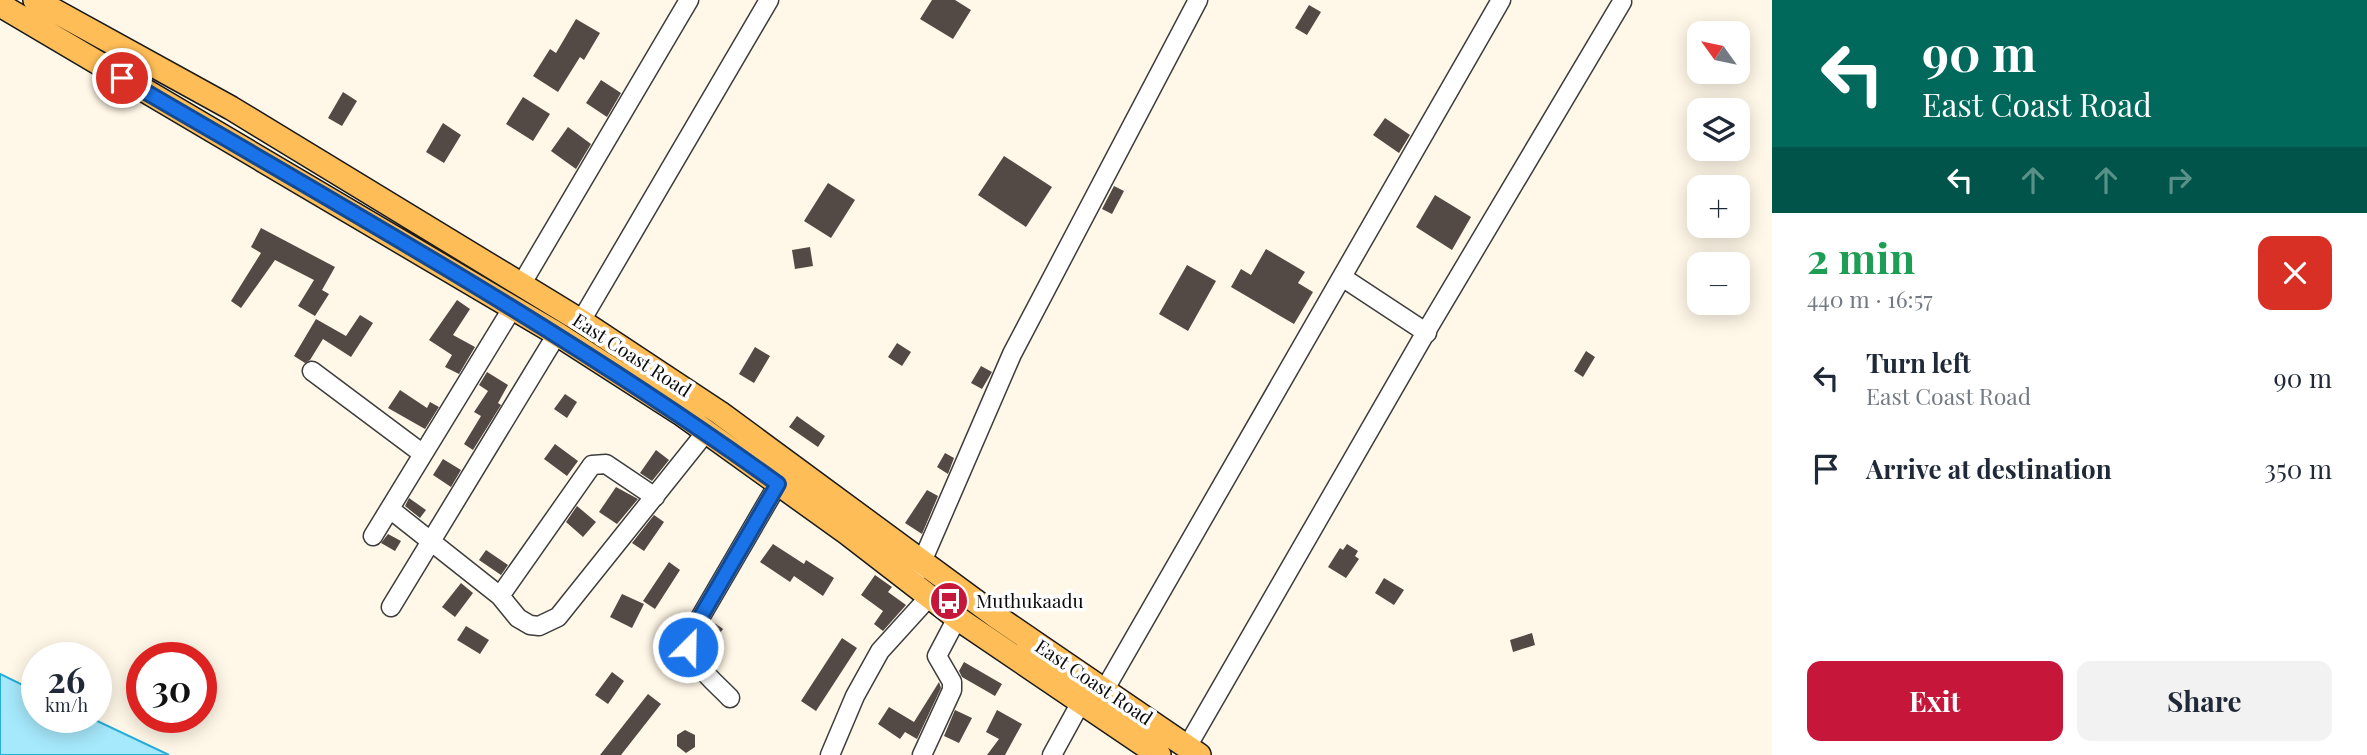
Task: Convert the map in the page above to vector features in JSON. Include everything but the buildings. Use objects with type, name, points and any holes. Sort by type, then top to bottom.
[{"type":"main road","name":"East Coast Road","points":[[35,0],[231,107],[581,321],[731,420],[998,617],[1193,751]]},
{"type":"main road","name":"East Coast Road","points":[[0,5],[557,334],[706,432],[957,618],[1158,755]]},
{"type":"street","points":[[521,285],[689,0]]},
{"type":"street","points":[[581,321],[769,0]]},
{"type":"street","points":[[831,755],[855,696],[880,651],[921,590],[923,561],[1012,354],[1198,0]]},
{"type":"street","points":[[1105,689],[1501,0]]},
{"type":"street","points":[[1193,751],[1427,332],[1622,2]]},
{"type":"street","points":[[1342,277],[1427,332]]},
{"type":"street","points":[[373,536],[513,307]]},
{"type":"street","points":[[391,607],[557,334]]},
{"type":"street","points":[[312,370],[423,454]]},
{"type":"street","points":[[390,509],[500,596],[518,618],[530,625],[551,623],[706,432]]},
{"type":"street","points":[[500,596],[592,465],[606,464],[655,497]]},
{"type":"street","points":[[730,698],[693,659],[688,647],[690,635],[778,484]]},
{"type":"street","points":[[922,755],[951,690],[952,682],[937,656],[957,618]]},
{"type":"street","points":[[1052,755],[1081,702]]},
{"type":"water","points":[[0,674],[21,684],[21,733],[112,733],[112,728],[169,755],[0,755]]},
{"type":"place","name":"Muthukaadu","points":[[949,601]]},
{"type":"route","points":[[122,78],[557,334],[680,413],[778,484],[690,635],[688,647]]}]
